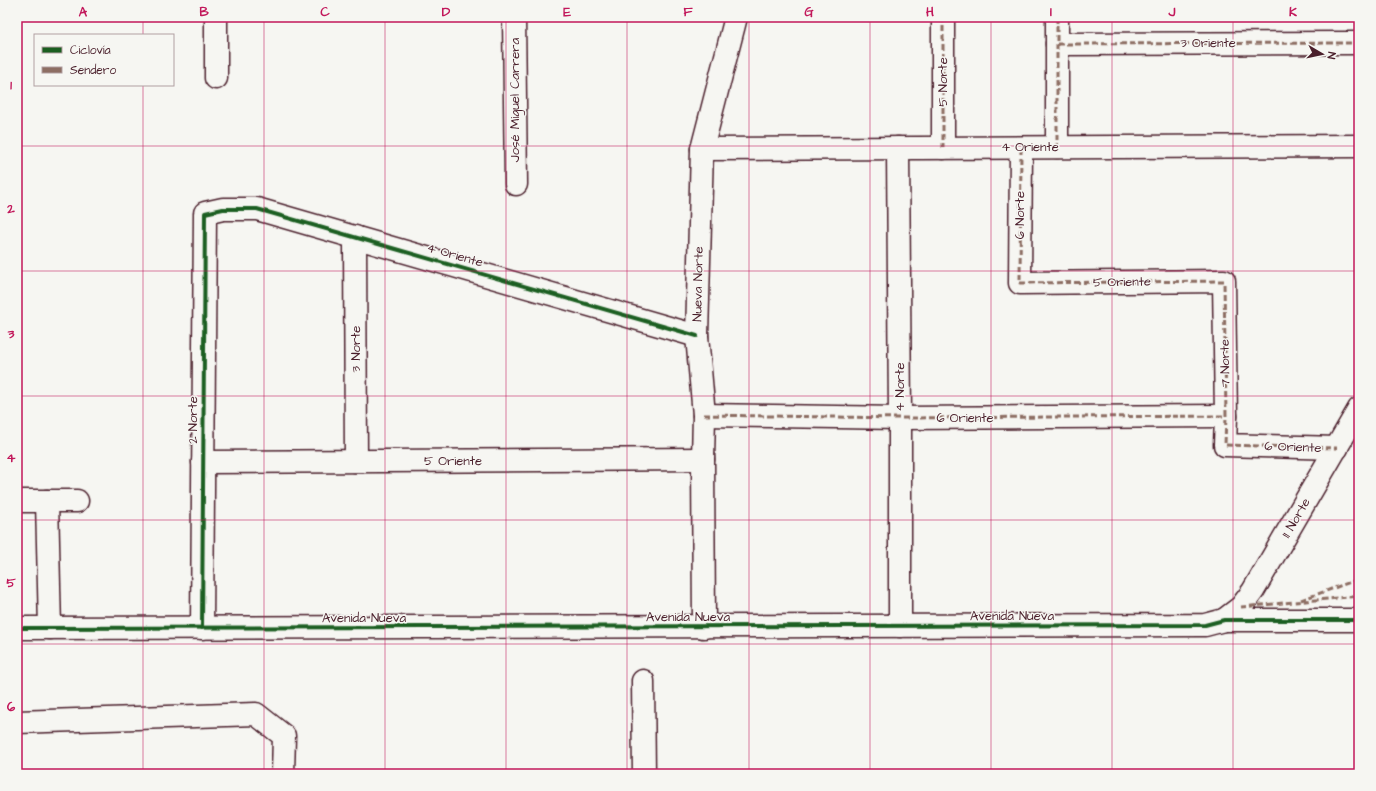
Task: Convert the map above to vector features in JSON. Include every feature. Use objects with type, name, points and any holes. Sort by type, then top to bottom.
[{"type":"street","points":[[216,17],[216,78]]},
{"type":"street","name":"José Miguel Carrera","points":[[514,17],[516,184]]},
{"type":"street","name":"Nueva Norte","points":[[704,627],[704,415],[697,336],[702,149],[736,17]]},
{"type":"street","name":"5 Norte","points":[[943,17],[943,148]]},
{"type":"street","points":[[1057,17],[1057,147]]},
{"type":"street","name":"3 Oriente","points":[[1057,44],[1359,43]]},
{"type":"street","name":"4 Oriente","points":[[702,149],[1359,146]]},
{"type":"street","name":"4 Norte","points":[[898,148],[900,626]]},
{"type":"street","name":"6 Norte","points":[[1020,283],[1021,148]]},
{"type":"street","name":"4 Oriente","points":[[205,213],[223,209],[257,210],[697,336]]},
{"type":"street","name":"2 Norte","points":[[202,628],[205,213]]},
{"type":"street","name":"3 Norte","points":[[355,237],[356,461]]},
{"type":"street","name":"5 Oriente","points":[[1020,283],[1224,281]]},
{"type":"street","name":"7 Norte","points":[[1224,281],[1225,445]]},
{"type":"street","name":"11 Norte","points":[[1224,620],[1241,607],[1253,591],[1359,409]]},
{"type":"street","name":"6 Oriente","points":[[704,415],[900,418],[1226,416]]},
{"type":"street","name":"6 Oriente","points":[[1225,445],[1337,448]]},
{"type":"street","name":"5 Oriente","points":[[203,462],[703,459]]},
{"type":"street","points":[[17,501],[76,501]]},
{"type":"street","points":[[47,501],[50,628]]},
{"type":"street","name":"Avenida Nueva","points":[[17,628],[1205,625],[1224,620],[1359,620]]},
{"type":"street","points":[[643,681],[644,774]]},
{"type":"street","points":[[17,722],[256,714],[284,736],[283,774]]},
{"type":"marked path","points":[[943,17],[943,148]]},
{"type":"marked path","points":[[1057,17],[1057,147]]},
{"type":"marked path","points":[[1057,44],[1359,43]]},
{"type":"marked path","points":[[1021,148],[1020,283],[1224,281],[1225,445],[1337,448]]},
{"type":"marked path","points":[[704,415],[900,418],[1226,416]]},
{"type":"marked path","points":[[1301,600],[1359,579]]},
{"type":"marked path","points":[[1241,607],[1359,596]]},
{"type":"cycle path","points":[[202,628],[205,213],[223,209],[257,209],[697,336]]},
{"type":"cycle path","points":[[17,628],[1205,625],[1224,620],[1359,620]]}]
